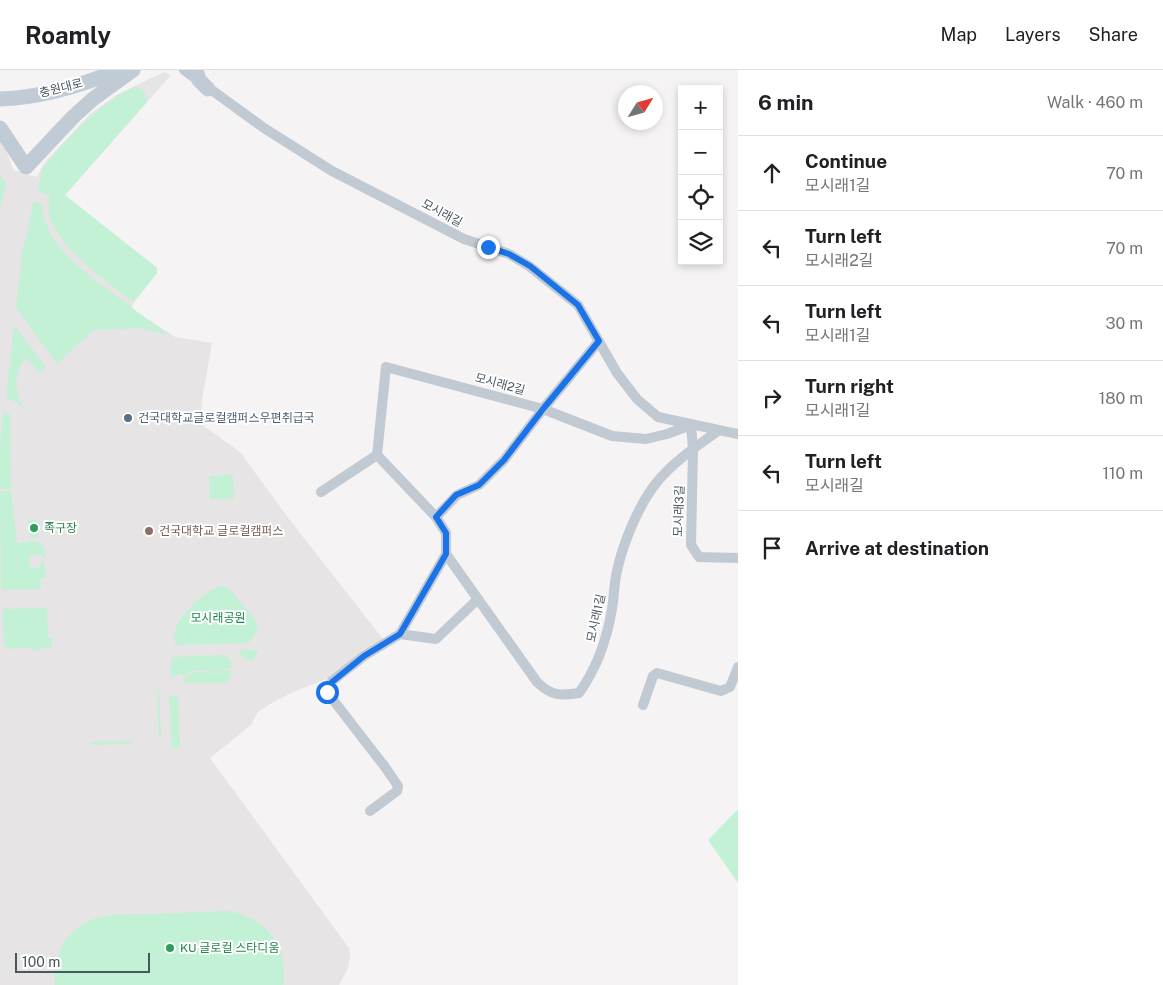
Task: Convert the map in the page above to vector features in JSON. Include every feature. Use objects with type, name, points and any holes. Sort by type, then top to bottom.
[{"type":"street","name":"충원대로","points":[[0,99],[55,91],[120,70]]},
{"type":"street","points":[[0,128],[26,167],[74,116],[100,93],[133,70]]},
{"type":"street","name":"모시래길","points":[[184,70],[264,128],[332,171],[464,239],[509,254],[530,266],[578,305],[617,373],[637,399],[658,417],[738,434]]},
{"type":"street","points":[[196,70],[200,80],[208,89]]},
{"type":"street","points":[[436,517],[456,495],[479,485],[504,460],[599,341]]},
{"type":"street","name":"모시래2길","points":[[378,455],[386,366],[543,409],[612,436],[646,439],[691,425]]},
{"type":"street","name":"모시래3길","points":[[691,425],[694,449],[691,546],[699,557],[738,558]]},
{"type":"street","name":"모시래1길","points":[[446,554],[537,682],[546,691],[564,695],[580,693],[589,680],[602,652],[612,611],[617,572],[624,547],[639,511],[657,482],[680,458],[718,431]]},
{"type":"street","points":[[321,492],[378,455],[436,517],[446,533],[446,554],[400,634],[364,656],[332,682],[327,692],[398,786],[397,791],[370,811]]},
{"type":"street","points":[[400,634],[436,639],[478,599]]},
{"type":"street","points":[[643,705],[653,676],[656,673],[721,691],[730,687],[738,667]]},
{"type":"shaded area","name":"건국대학교 글로컬캠퍼스","points":[[164,72],[171,75],[65,195],[157,268],[157,273],[134,302],[132,306],[134,310],[175,337],[212,343],[202,400],[201,421],[204,426],[240,452],[289,519],[383,639],[338,675],[295,691],[258,712],[251,725],[210,758],[349,948],[348,968],[339,985],[0,985],[0,137],[13,170],[37,177],[44,163],[90,114],[116,95]]},
{"type":"green space","points":[[135,87],[144,92],[147,102],[65,195],[157,268],[157,273],[134,302],[86,265],[64,242],[55,230],[50,218],[48,206],[50,195],[38,191],[42,169],[60,147],[92,115],[117,96]]},
{"type":"green space","points":[[0,175],[6,184],[0,209]]},
{"type":"green space","points":[[34,201],[42,205],[45,222],[52,236],[71,259],[96,281],[170,335],[139,328],[94,330],[57,364],[16,308],[22,253]]},
{"type":"green space","points":[[14,325],[46,367],[41,373],[26,358],[19,370],[16,384],[17,391],[25,410],[16,402],[6,398]]},
{"type":"green space","points":[[3,412],[10,414],[11,489],[0,489],[0,444]]},
{"type":"green space","points":[[233,475],[234,499],[210,499],[209,476]]},
{"type":"green space","points":[[11,491],[17,543],[33,541],[41,543],[43,546],[45,558],[42,558],[42,555],[30,555],[29,567],[40,568],[41,562],[44,562],[46,578],[40,579],[41,589],[1,590],[0,492]]},
{"type":"green space","name":"족구장","points":[[37,519],[39,537],[31,538],[28,520]]},
{"type":"green space","name":"모시래공원","points":[[219,586],[228,588],[252,615],[258,628],[253,638],[248,643],[176,645],[174,637],[180,619],[203,596]]},
{"type":"green space","points":[[47,608],[48,638],[52,638],[52,647],[35,651],[25,647],[11,649],[4,646],[2,609]]},
{"type":"green space","points":[[240,650],[258,651],[252,661],[246,660],[239,653]]},
{"type":"green space","points":[[225,655],[231,660],[231,668],[219,672],[193,670],[184,677],[181,674],[172,677],[171,681],[172,657]]},
{"type":"green space","points":[[231,670],[231,679],[228,679],[228,683],[184,683],[184,679],[194,672],[219,673]]},
{"type":"green space","points":[[159,689],[161,736],[159,739],[157,690]]},
{"type":"green space","points":[[169,696],[178,696],[180,748],[172,749]]},
{"type":"green space","points":[[130,741],[131,744],[92,745],[91,742]]},
{"type":"green space","points":[[738,809],[738,883],[708,840]]},
{"type":"green space","name":"KU 글로컬 스타디움","points":[[224,911],[238,913],[251,918],[271,934],[278,945],[282,957],[283,985],[55,985],[56,962],[64,942],[79,927],[89,921],[120,914]]},
{"type":"place","name":"건국대학교글로컬캠퍼스우편취급국","points":[[128,418]]},
{"type":"place","name":"족구장","points":[[34,528]]},
{"type":"place","name":"건국대학교 글로컬캠퍼스","points":[[149,531]]},
{"type":"place","name":"KU 글로컬 스타디움","points":[[170,948]]},
{"type":"route","points":[[327,692],[332,682],[364,656],[400,634],[446,554],[446,533],[436,517],[456,495],[479,485],[504,460],[599,341],[578,305],[530,266],[509,254],[488,247]]}]
